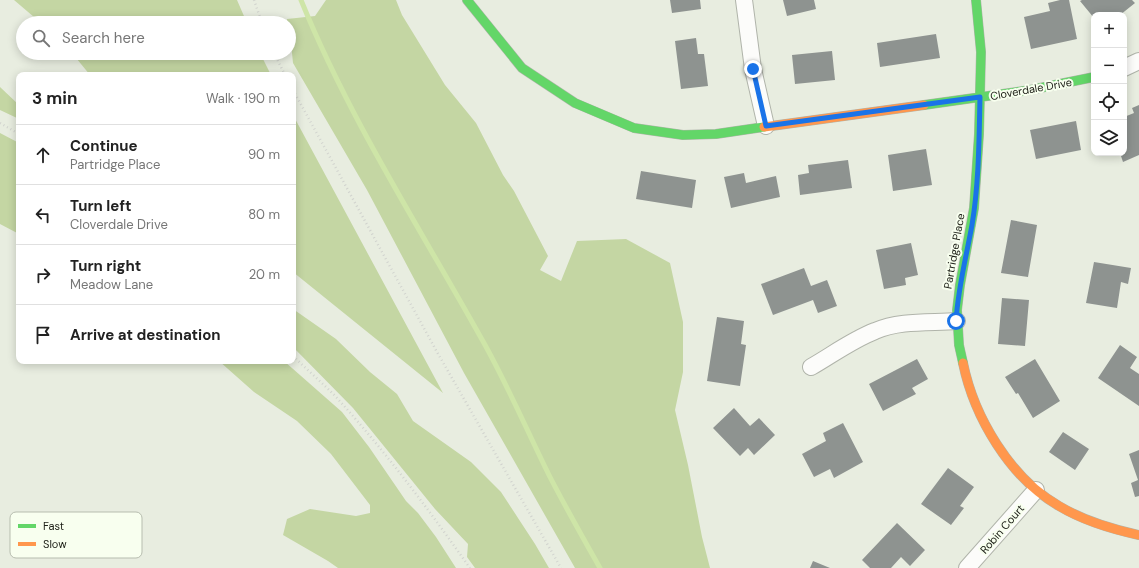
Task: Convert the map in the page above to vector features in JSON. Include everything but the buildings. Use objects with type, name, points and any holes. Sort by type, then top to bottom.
[{"type":"street","name":"Cloverdale Drive","points":[[467,0],[522,68],[575,103],[634,128],[683,135],[716,134],[1030,90],[1091,78]]},
{"type":"street","points":[[744,0],[753,69],[766,126]]},
{"type":"street","name":"Partridge Place","points":[[976,0],[982,55],[978,172],[972,224],[958,293],[956,321],[958,342],[964,371],[976,405],[990,432],[1008,457],[1036,490],[1065,509],[1089,521],[1120,531],[1139,534]]},
{"type":"street","points":[[1127,67],[1139,61]]},
{"type":"street","points":[[811,367],[852,341],[876,330],[902,324],[956,321]]},
{"type":"street","name":"Robin Court","points":[[967,568],[1036,490]]},
{"type":"path","points":[[254,0],[260,16]]},
{"type":"path","points":[[278,60],[284,72]]},
{"type":"path","points":[[296,95],[437,352],[561,568]]},
{"type":"path","points":[[0,123],[16,132]]},
{"type":"path","points":[[296,359],[336,398],[368,434],[442,529],[470,568]]},
{"type":"green space","points":[[14,0],[237,0],[244,16],[33,16]]},
{"type":"green space","points":[[326,0],[396,0],[402,15],[445,85],[476,123],[503,175],[514,191],[548,256],[540,270],[561,281],[577,241],[626,239],[670,263],[683,322],[683,372],[675,410],[710,568],[575,568],[464,373],[367,190],[293,63],[293,60],[296,60],[296,18],[315,16]]},
{"type":"green space","points":[[78,60],[264,60],[270,72],[88,72]]},
{"type":"green space","points":[[0,87],[16,102],[16,118],[0,110]]},
{"type":"green space","points":[[296,121],[443,393],[296,274]]},
{"type":"green space","points":[[0,133],[16,141],[16,232],[0,224]]},
{"type":"green space","points":[[296,311],[336,339],[370,372],[397,394],[413,421],[471,462],[501,492],[549,568],[475,568],[467,557],[468,544],[435,509],[353,408],[296,350]]},
{"type":"green space","points":[[222,364],[287,364],[342,412],[369,447],[406,501],[418,513],[436,537],[456,568],[338,568],[283,535],[287,519],[310,509],[356,516],[370,513],[370,505],[331,454],[297,421],[254,392]]},
{"type":"waterway","points":[[301,0],[340,87],[362,129],[490,353],[550,477],[600,568]]},
{"type":"traffic: fast","points":[[467,0],[522,68],[575,103],[634,128],[683,135],[716,134],[764,127]]},
{"type":"traffic: fast","points":[[963,363],[959,345],[957,310],[974,208],[979,134],[981,52],[976,0]]},
{"type":"traffic: fast","points":[[924,105],[1030,90],[1091,78]]},
{"type":"traffic: slow","points":[[764,127],[924,105]]},
{"type":"traffic: slow","points":[[963,363],[968,384],[985,425],[1010,463],[1025,479],[1041,494],[1078,516],[1108,527],[1139,535]]},
{"type":"route","points":[[753,69],[766,126],[980,97],[978,172],[972,224],[958,293],[956,321]]}]
